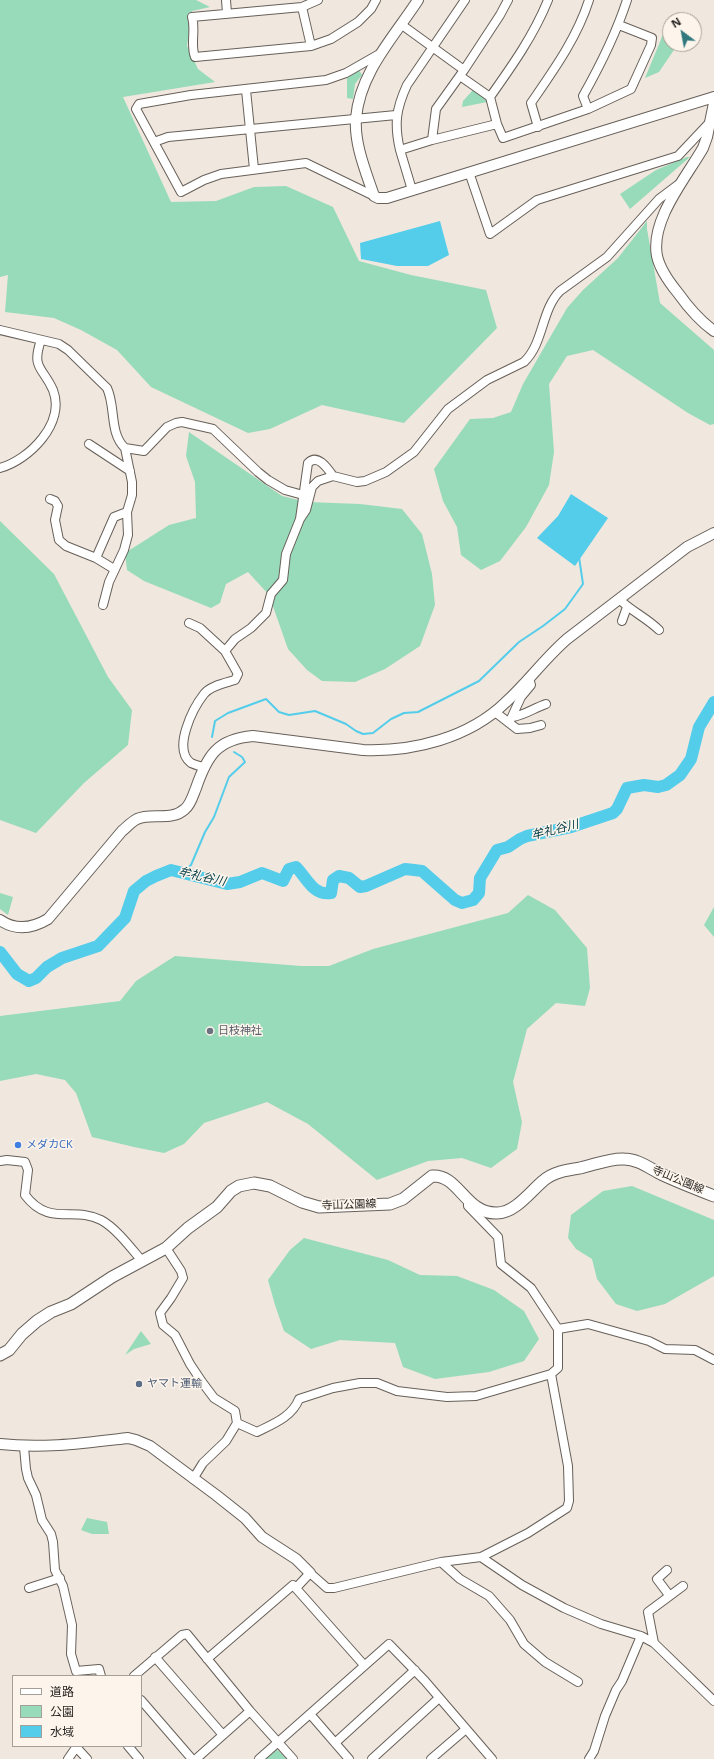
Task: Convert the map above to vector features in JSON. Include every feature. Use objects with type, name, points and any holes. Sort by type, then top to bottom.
[{"type":"main road","name":"寺山公園線","points":[[0,1355],[8,1350],[22,1334],[37,1321],[51,1312],[71,1304],[112,1277],[166,1248],[188,1228],[217,1207],[231,1191],[248,1184],[262,1184],[270,1186],[302,1202],[319,1207],[390,1204],[403,1199],[432,1176],[438,1175],[448,1178],[468,1202],[482,1210],[497,1214],[507,1211],[517,1205],[552,1175],[625,1159],[639,1162],[669,1178],[714,1196]]},
{"type":"street","points":[[226,0],[227,13]]},
{"type":"street","points":[[318,0],[302,7],[192,17],[194,24],[193,52],[195,57],[311,46],[331,39],[358,22],[371,9],[376,0]]},
{"type":"street","points":[[374,196],[363,165],[357,131],[356,119],[360,97],[365,82],[418,0]]},
{"type":"street","points":[[412,190],[400,150],[396,129],[398,105],[407,85],[466,0]]},
{"type":"street","points":[[432,140],[436,108],[462,73],[500,15],[508,0]]},
{"type":"street","points":[[490,97],[529,40],[541,18],[548,0]]},
{"type":"street","points":[[538,127],[531,103],[562,58],[575,34],[589,0]]},
{"type":"street","points":[[588,110],[583,96],[608,51],[620,25],[627,0]]},
{"type":"street","points":[[302,7],[311,46]]},
{"type":"street","points":[[402,25],[433,48],[490,97],[497,124],[503,138],[588,110],[631,89],[651,45],[652,38],[620,25]]},
{"type":"street","points":[[383,52],[346,73],[326,80],[191,95],[139,104],[136,109],[181,192],[215,176],[254,169],[306,163],[378,198],[387,198],[714,97]]},
{"type":"street","points":[[246,90],[254,169]]},
{"type":"street","points":[[714,103],[711,122],[703,148],[683,180],[662,219],[656,244],[657,256],[661,268],[669,283],[693,312],[714,331]]},
{"type":"street","points":[[154,142],[168,137],[396,115]]},
{"type":"street","points":[[469,172],[490,234],[537,200],[678,156],[711,122]]},
{"type":"street","points":[[400,150],[432,140],[497,124]]},
{"type":"street","points":[[225,651],[235,639],[251,628],[266,613],[270,594],[283,580],[286,554],[300,519],[306,510],[312,487],[318,481],[333,476],[357,482],[365,481],[386,472],[414,452],[448,409],[487,380],[524,362],[529,358],[554,298],[560,291],[607,257],[659,199],[683,180]]},
{"type":"street","points":[[0,330],[64,347],[107,388],[110,396],[117,438],[125,448],[132,482],[132,495],[127,512],[128,535],[124,550],[114,569],[103,605]]},
{"type":"street","points":[[0,468],[13,463],[29,452],[43,438],[52,421],[55,404],[53,390],[36,360],[41,340]]},
{"type":"street","points":[[125,448],[144,451],[167,427],[176,422],[213,429],[268,480],[286,490],[303,495]]},
{"type":"street","points":[[89,444],[130,471]]},
{"type":"street","points":[[300,519],[308,463],[315,460],[325,464],[333,476]]},
{"type":"street","points":[[50,499],[55,501],[58,506],[55,520],[59,540],[66,546],[96,558],[114,569]]},
{"type":"street","points":[[96,558],[114,517],[117,514],[127,512]]},
{"type":"street","points":[[0,920],[11,926],[20,928],[39,924],[48,919],[122,831],[130,824],[143,817],[177,814],[185,809],[191,801],[207,760],[220,747],[241,737],[258,736],[363,750],[390,750],[435,741],[456,734],[480,722],[496,712],[552,652],[567,639],[687,547],[714,533]]},
{"type":"street","points":[[619,599],[627,607],[648,620],[659,630]]},
{"type":"street","points":[[622,621],[627,607]]},
{"type":"street","points":[[190,623],[200,628],[225,651],[238,674],[235,680],[211,688],[204,694],[186,726],[184,751],[191,762],[203,767]]},
{"type":"street","points":[[511,720],[521,697],[531,685],[529,678]]},
{"type":"street","points":[[511,720],[523,716],[535,708],[546,704]]},
{"type":"street","points":[[496,712],[511,720],[517,729],[541,725]]},
{"type":"street","points":[[0,1161],[7,1160],[25,1162],[28,1170],[25,1195],[35,1206],[46,1212],[100,1220],[119,1235],[142,1261]]},
{"type":"street","points":[[237,1423],[257,1432],[284,1418],[296,1406],[299,1399],[333,1388],[360,1383],[377,1383],[397,1391],[442,1397],[463,1398],[476,1396],[551,1374],[558,1368],[558,1329],[531,1288],[502,1264],[498,1237],[468,1206],[468,1202]]},
{"type":"street","points":[[166,1248],[181,1271],[183,1278],[160,1313],[163,1325],[175,1335],[190,1364],[214,1398],[235,1411],[237,1423],[226,1442],[203,1463],[194,1478]]},
{"type":"street","points":[[558,1329],[588,1324],[649,1341],[665,1350],[695,1350],[714,1360]]},
{"type":"street","points":[[0,1444],[24,1447],[60,1446],[128,1438],[150,1446],[245,1518],[262,1537],[293,1557],[327,1588],[334,1588],[441,1562],[481,1557],[528,1533],[567,1508],[569,1501],[568,1466],[551,1374]]},
{"type":"street","points":[[24,1447],[26,1469],[36,1494],[42,1520],[51,1534],[55,1570],[60,1578],[72,1625],[71,1654],[73,1664],[76,1671],[99,1669],[101,1675]]},
{"type":"street","points":[[481,1557],[522,1585],[564,1608],[601,1624],[641,1636],[654,1643],[714,1701]]},
{"type":"street","points":[[441,1562],[460,1579],[488,1596],[510,1620],[524,1644],[545,1662],[578,1682]]},
{"type":"street","points":[[668,1570],[657,1579],[669,1595]]},
{"type":"street","points":[[296,1588],[310,1573]]},
{"type":"street","points":[[29,1588],[60,1578]]},
{"type":"street","points":[[207,1659],[293,1585],[364,1665]]},
{"type":"street","points":[[654,1643],[648,1612],[683,1586]]},
{"type":"street","points":[[135,1675],[182,1634],[187,1634],[250,1711],[293,1759]]},
{"type":"street","points":[[589,1759],[594,1752],[605,1716],[641,1636]]},
{"type":"street","points":[[259,1759],[389,1644],[415,1670],[488,1757]]},
{"type":"street","points":[[155,1656],[222,1735]]},
{"type":"street","points":[[335,1743],[415,1670]]},
{"type":"street","points":[[372,1759],[439,1698]]},
{"type":"street","points":[[142,1701],[192,1759]]},
{"type":"street","points":[[196,1759],[250,1711]]},
{"type":"street","points":[[310,1714],[349,1759]]},
{"type":"street","points":[[431,1759],[466,1729]]},
{"type":"street","points":[[68,1759],[76,1747]]},
{"type":"street","points":[[78,1747],[87,1759]]},
{"type":"street","points":[[129,1747],[139,1759]]},
{"type":"green space","points":[[0,0],[196,0],[210,7],[192,11],[187,46],[198,69],[215,82],[123,97],[171,202],[216,201],[254,187],[286,186],[333,207],[359,261],[411,275],[486,290],[497,328],[404,423],[322,405],[270,429],[248,433],[151,387],[117,350],[81,330],[54,318],[5,312],[8,275],[0,277]]},
{"type":"green space","points":[[662,37],[662,52],[673,52],[659,72],[645,78]]},
{"type":"green space","points":[[359,70],[362,75],[355,84],[353,99],[347,98],[347,78]]},
{"type":"green space","points":[[473,90],[487,102],[462,107],[463,101]]},
{"type":"green space","points":[[690,157],[630,209],[620,194],[656,170]]},
{"type":"green space","points":[[647,221],[647,229],[660,303],[714,350],[714,424],[710,425],[688,413],[593,350],[567,356],[549,384],[554,452],[549,485],[526,527],[500,561],[481,570],[461,555],[457,527],[443,501],[434,469],[470,419],[493,418],[511,412],[523,384],[567,308],[583,290],[618,258]]},
{"type":"green space","points":[[189,432],[282,496],[307,502],[360,504],[402,509],[422,534],[432,574],[435,605],[420,646],[385,669],[355,682],[322,681],[307,670],[288,649],[269,595],[248,572],[226,584],[220,603],[211,608],[144,581],[127,570],[125,553],[169,525],[196,518],[195,482],[186,456]]},
{"type":"green space","points":[[0,521],[54,574],[108,677],[132,710],[128,745],[84,783],[36,833],[0,820]]},
{"type":"green space","points":[[0,893],[13,897],[8,915],[0,909]]},
{"type":"green space","points":[[528,895],[555,910],[587,948],[590,988],[585,1006],[556,1003],[527,1029],[513,1082],[522,1122],[517,1149],[491,1168],[462,1158],[428,1161],[377,1180],[308,1124],[267,1102],[204,1123],[184,1144],[164,1153],[92,1137],[76,1093],[65,1080],[36,1074],[0,1081],[0,1016],[120,1001],[136,981],[175,956],[301,966],[329,966],[373,949],[508,913]]},
{"type":"green space","points":[[714,907],[714,937],[704,925]]},
{"type":"green space","points":[[632,1186],[714,1220],[714,1276],[665,1304],[637,1311],[616,1304],[597,1279],[592,1259],[576,1249],[568,1238],[571,1215],[603,1191]]},
{"type":"green space","points":[[304,1238],[388,1260],[420,1275],[457,1276],[494,1290],[524,1311],[539,1339],[524,1361],[489,1372],[435,1379],[403,1367],[395,1343],[340,1340],[311,1349],[284,1331],[268,1280],[290,1250]]},
{"type":"green space","points":[[141,1331],[151,1344],[134,1349],[125,1355]]},
{"type":"green space","points":[[87,1518],[107,1522],[109,1534],[92,1534],[81,1530]]},
{"type":"green space","points":[[276,1750],[279,1751],[286,1759],[266,1759]]},
{"type":"water","points":[[440,221],[449,255],[428,266],[397,266],[361,259],[360,243]]},
{"type":"water","points":[[571,494],[608,518],[575,566],[537,538],[558,516]]},
{"type":"waterway","points":[[212,737],[215,721],[228,713],[266,699],[279,712],[289,715],[315,711],[346,724],[363,734],[373,733],[391,719],[404,713],[418,712],[479,681],[519,642],[565,609],[583,584],[579,557]]},
{"type":"waterway","name":"牟礼谷川","points":[[0,952],[17,974],[29,981],[36,978],[47,967],[62,958],[98,946],[125,918],[134,891],[146,881],[171,870],[227,884],[240,882],[262,873],[283,881],[289,869],[296,867],[319,892],[331,893],[333,880],[339,876],[349,878],[360,887],[366,886],[405,869],[422,871],[455,900],[462,903],[473,900],[479,893],[480,878],[497,850],[508,847],[527,836],[571,827],[613,813],[617,809],[627,788],[644,785],[658,787],[666,785],[680,775],[691,759],[699,727],[714,702]]},
{"type":"waterway","points":[[183,872],[191,865],[205,832],[214,817],[229,777],[245,762],[242,757],[234,752]]},
{"type":"place","name":"日枝神社","points":[[210,1031]]},
{"type":"place","name":"メダカCK","points":[[18,1145]]},
{"type":"place","name":"ヤマト運輸","points":[[139,1384]]}]
